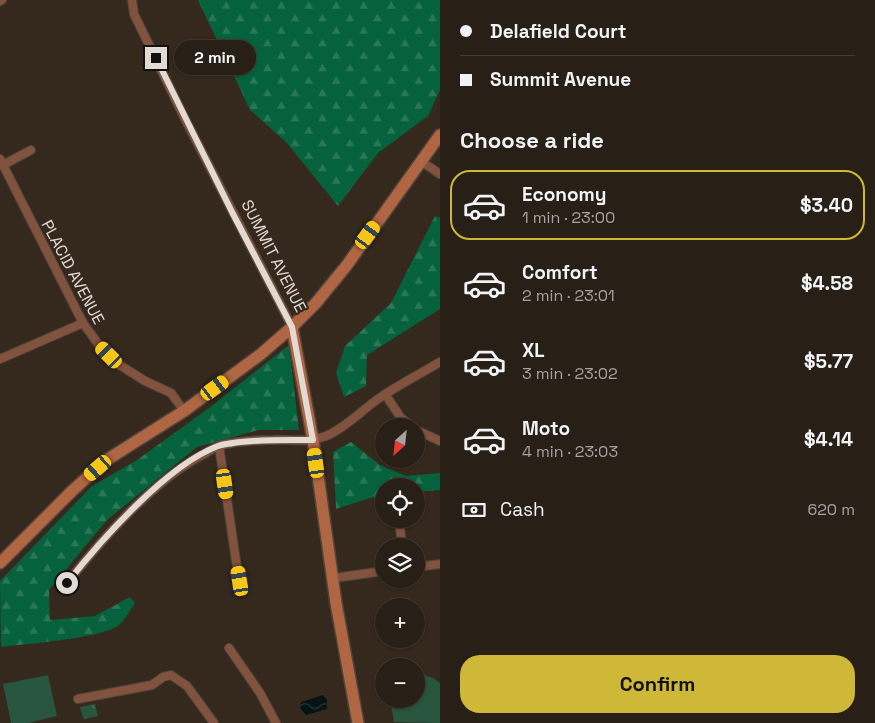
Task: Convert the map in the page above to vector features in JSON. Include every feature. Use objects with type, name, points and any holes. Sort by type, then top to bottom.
[{"type":"street","name":"SUMMIT AVENUE","points":[[132,0],[134,14],[292,327],[313,440],[334,578],[336,603],[358,723]]},
{"type":"street","points":[[0,563],[105,461],[184,411],[261,354],[292,327],[316,303],[335,280],[440,135]]},
{"type":"street","name":"PLACID AVENUE","points":[[32,150],[1,162],[82,323],[99,345],[118,364],[145,381],[171,393],[184,411]]},
{"type":"street","points":[[421,161],[440,174]]},
{"type":"street","points":[[0,359],[82,323]]},
{"type":"street","points":[[67,583],[86,558],[143,500],[182,466],[219,446],[274,440],[313,440],[340,428],[385,394],[440,362]]},
{"type":"street","points":[[385,394],[401,418]]},
{"type":"street","points":[[425,434],[440,441]]},
{"type":"street","points":[[219,446],[240,581]]},
{"type":"street","points":[[425,566],[440,564]]},
{"type":"street","points":[[334,578],[375,572]]},
{"type":"street","points":[[229,648],[260,693],[276,723]]},
{"type":"street","points":[[78,699],[152,684],[163,676],[172,675],[187,686],[214,723]]},
{"type":"green space","points":[[198,0],[440,0],[440,90],[428,116],[378,153],[338,206],[286,142],[250,110]]},
{"type":"green space","points":[[435,216],[440,218],[440,309],[367,355],[366,386],[344,397],[336,373],[345,346],[391,303]]},
{"type":"green space","points":[[289,345],[299,430],[259,430],[197,447],[107,520],[49,590],[50,620],[95,616],[130,597],[135,603],[121,623],[111,630],[97,634],[1,647],[0,581],[92,486],[137,460],[209,408]]},
{"type":"green space","points":[[351,442],[375,461],[375,468],[387,468],[406,476],[440,473],[440,490],[425,491],[425,478],[375,478],[375,497],[336,509],[333,452]]},
{"type":"green space","points":[[48,675],[57,716],[28,723],[11,723],[3,684]]},
{"type":"green space","points":[[425,675],[440,683],[440,723],[394,722],[392,708],[425,708]]},
{"type":"green space","points":[[95,704],[98,716],[85,719],[80,707]]},
{"type":"water","points":[[323,695],[327,700],[327,709],[306,715],[300,708],[301,702]]},
{"type":"route","points":[[67,583],[86,558],[143,500],[168,477],[193,459],[219,446],[242,442],[313,440],[292,327],[248,244],[156,58]]}]
